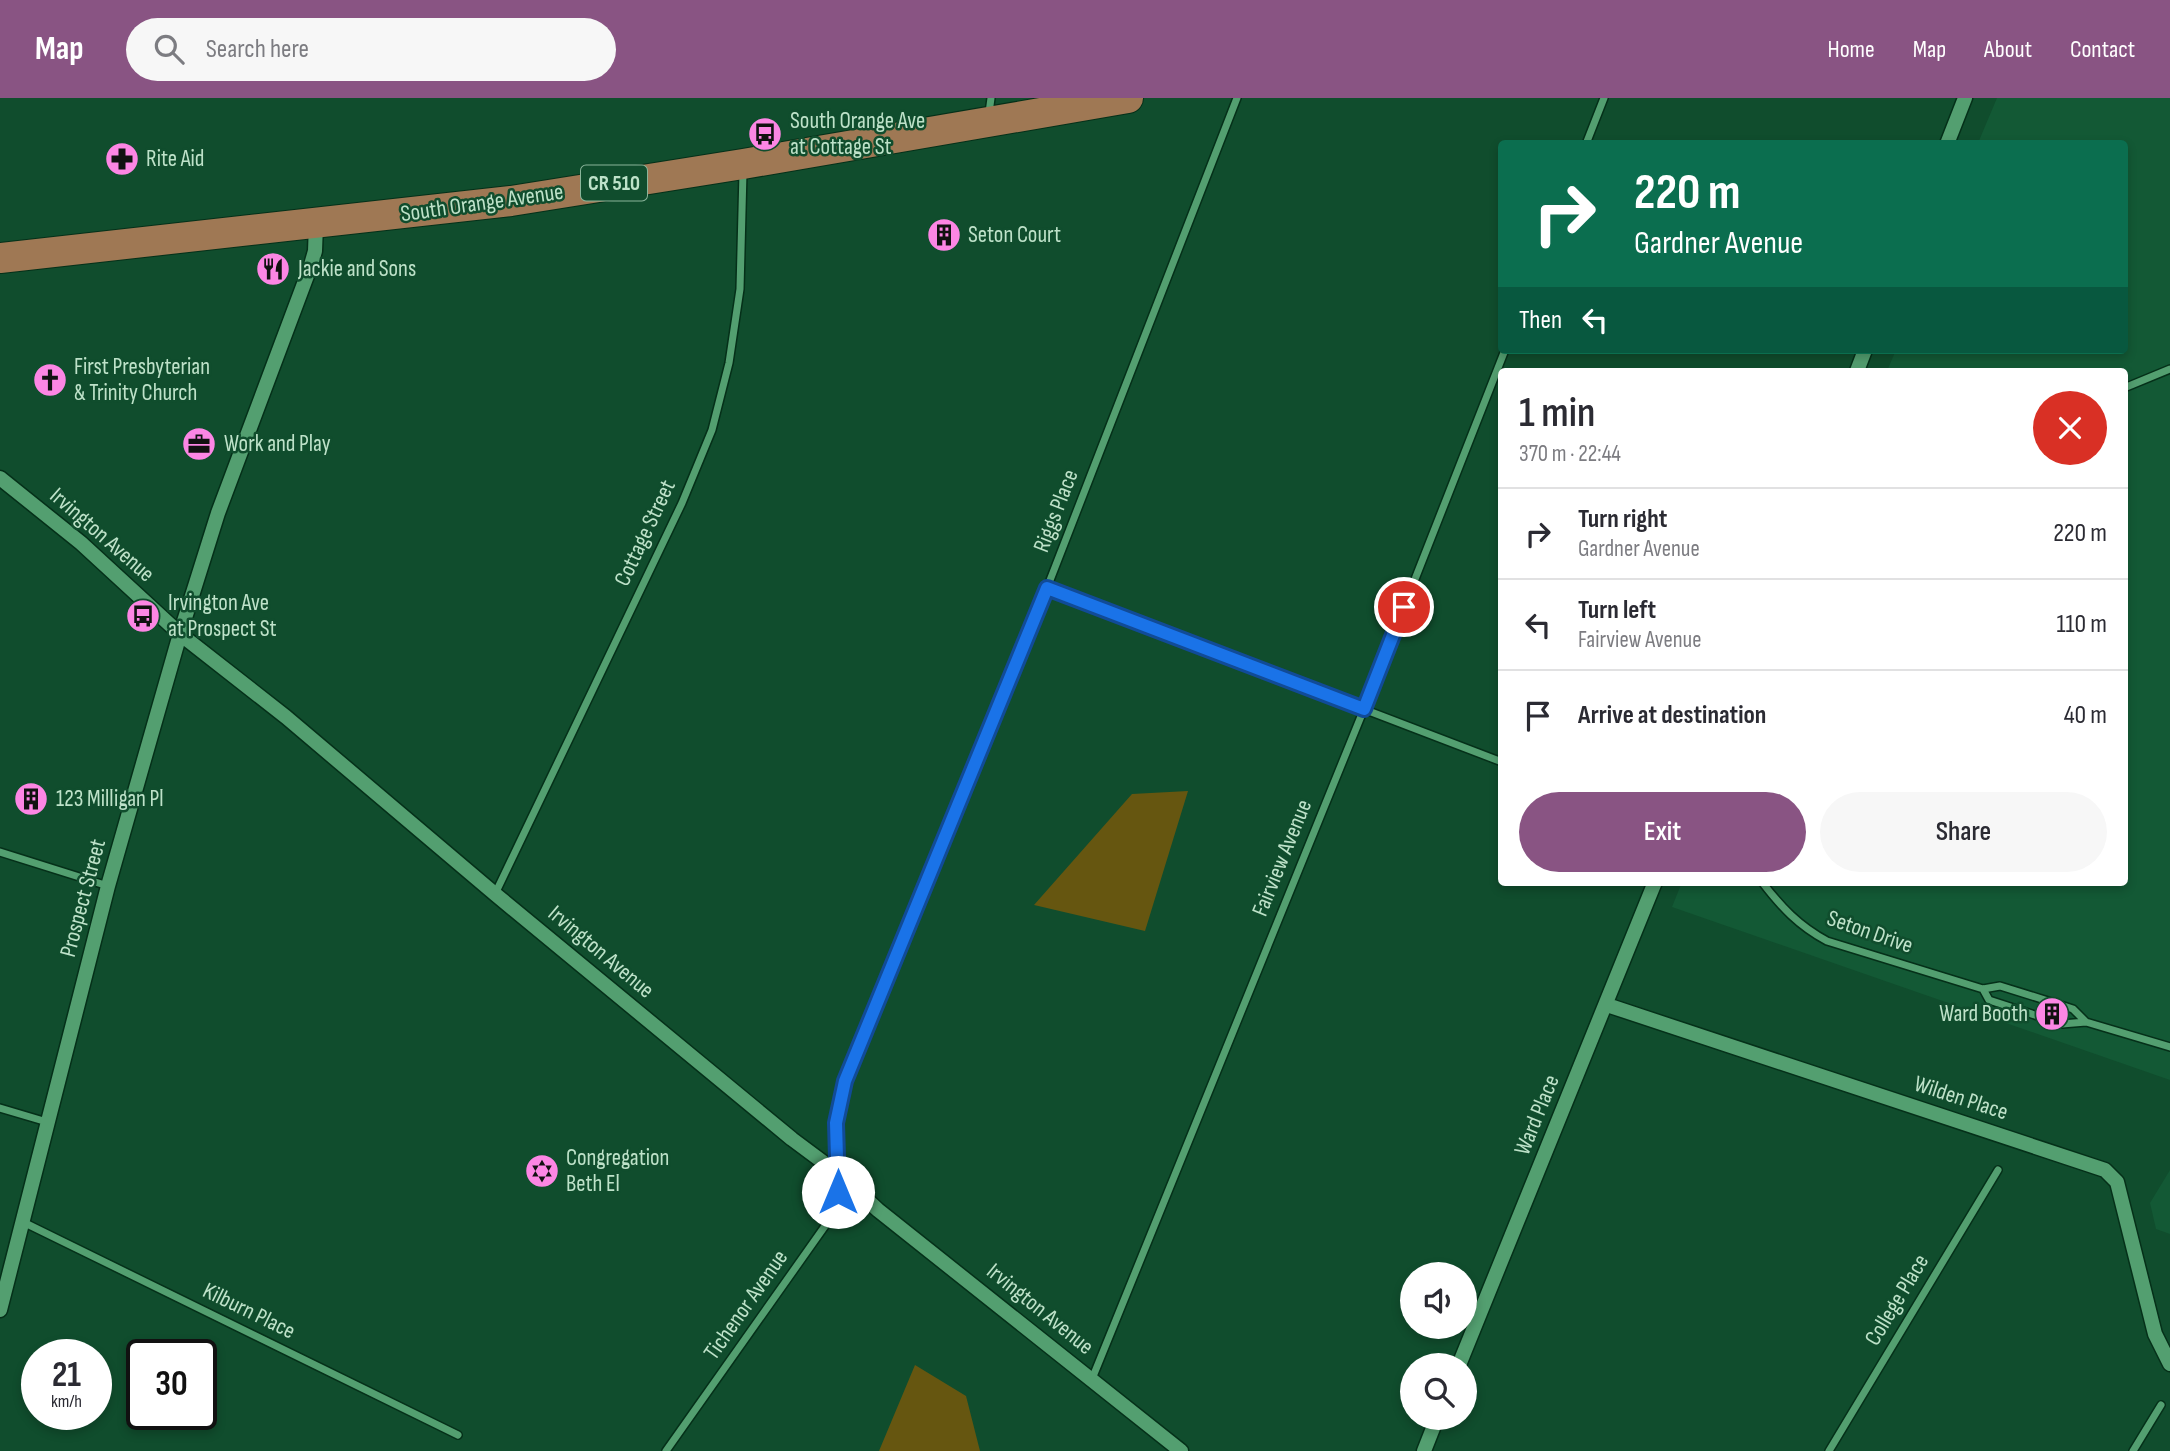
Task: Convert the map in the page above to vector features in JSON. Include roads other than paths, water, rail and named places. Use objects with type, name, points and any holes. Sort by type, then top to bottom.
[{"type":"main road","name":"South Orange Avenue","points":[[0,258],[475,206],[743,164],[989,109],[1128,98]]},
{"type":"street","name":"Riggs Place","points":[[839,1174],[836,1123],[845,1081],[1047,588],[1237,98]]},
{"type":"street","points":[[1588,140],[1604,98]]},
{"type":"street","points":[[1949,140],[1965,98]]},
{"type":"street","name":"Cottage Street","points":[[495,894],[682,503],[712,430],[729,363],[740,289],[743,164]]},
{"type":"street","name":"Prospect Street","points":[[0,1310],[108,886],[180,634],[218,513],[311,264],[315,251],[316,224]]},
{"type":"street","name":"Fairview Avenue","points":[[1092,1379],[1364,709],[1503,354]]},
{"type":"street","points":[[2128,386],[2170,369]]},
{"type":"street","name":"Irvington Avenue","points":[[0,478],[81,543],[180,634],[286,717],[495,894],[792,1139],[839,1174],[878,1210],[1181,1451]]},
{"type":"street","points":[[1047,588],[1498,760]]},
{"type":"street","points":[[0,852],[108,886]]},
{"type":"street","name":"Ward Place","points":[[1464,1353],[1653,886]]},
{"type":"street","name":"Seton Drive","points":[[1765,886],[1790,916],[1827,941],[1983,989],[2000,986],[2045,1000],[2073,1009],[2086,1022]]},
{"type":"street","name":"Seton Drive","points":[[1983,989],[1989,1000],[2062,1024],[2086,1022],[2170,1046]]},
{"type":"street","name":"Wilden Place","points":[[1607,1005],[2105,1170],[2117,1182],[2155,1334],[2170,1364]]},
{"type":"street","points":[[0,1108],[47,1122]]},
{"type":"street","name":"College Place","points":[[1829,1451],[1998,1170]]},
{"type":"street","name":"Tichenor Avenue","points":[[666,1451],[837,1209],[839,1174]]},
{"type":"street","name":"Kilburn Place","points":[[23,1222],[458,1435]]},
{"type":"street","points":[[2133,1451],[2161,1405]]},
{"type":"street","points":[[1424,1451],[1432,1430]]},
{"type":"place","name":"South Orange Ave at Cottage St","points":[[765,134]]},
{"type":"place","name":"Rite Aid","points":[[122,159]]},
{"type":"place","name":"Seton Court","points":[[944,235]]},
{"type":"place","name":"Jackie and Sons","points":[[273,269]]},
{"type":"place","name":"First Presbyterian & Trinity Church","points":[[50,380]]},
{"type":"place","name":"Work and Play","points":[[199,444]]},
{"type":"place","name":"Irvington Ave at Prospect St","points":[[143,616]]},
{"type":"place","name":"123 Milligan Pl","points":[[31,799]]},
{"type":"place","name":"Ward Booth","points":[[2052,1014]]},
{"type":"place","name":"Congregation Beth El","points":[[542,1171]]}]
